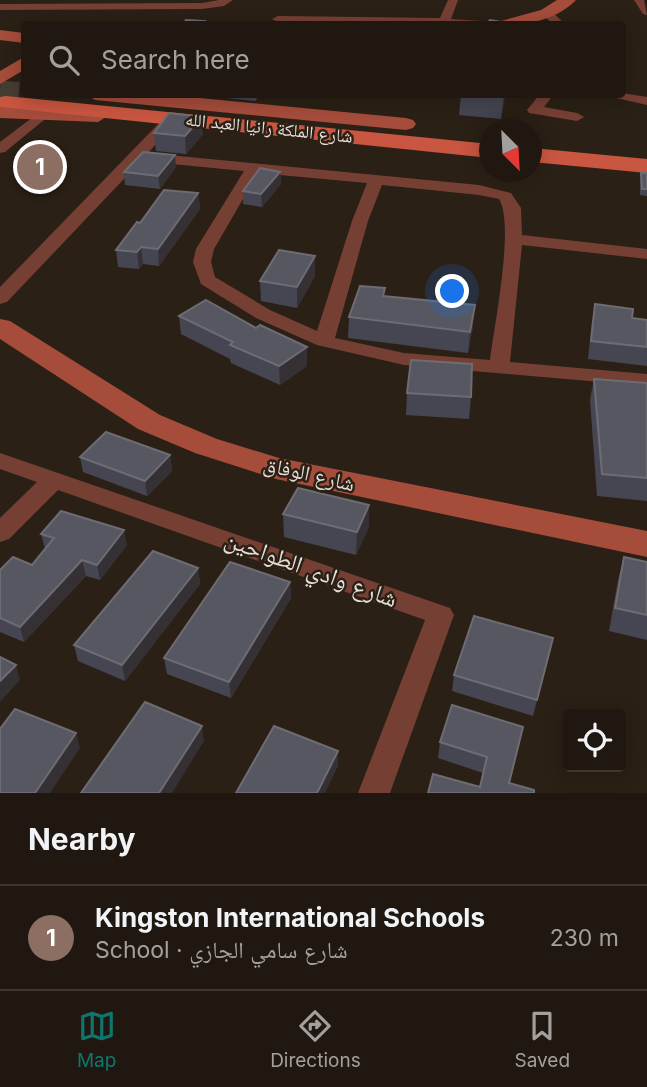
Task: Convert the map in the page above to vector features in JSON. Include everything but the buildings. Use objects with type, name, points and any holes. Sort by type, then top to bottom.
[{"type":"main road","points":[[535,21],[553,19],[568,0]]},
{"type":"main road","points":[[0,35],[21,38]]},
{"type":"main road","name":"شارع الملكة رانيا العبد الله","points":[[117,98],[376,140],[479,150]]},
{"type":"main road","points":[[136,98],[406,124]]},
{"type":"main road","points":[[47,103],[169,121],[376,140]]},
{"type":"main road","name":"شارع الملكة رانيا العبد الله","points":[[47,103],[479,130]]},
{"type":"main road","points":[[542,135],[647,144]]},
{"type":"main road","points":[[542,156],[647,166]]},
{"type":"main road","name":"شارع الوفاق","points":[[0,327],[149,422],[231,455],[276,468],[647,544]]},
{"type":"street","points":[[0,7],[202,6],[228,0]]},
{"type":"street","points":[[278,19],[444,21],[453,0]]},
{"type":"street","points":[[639,0],[647,12]]},
{"type":"street","points":[[544,98],[534,110],[578,117]]},
{"type":"street","points":[[626,98],[647,101]]},
{"type":"street","points":[[0,149],[47,103]]},
{"type":"street","points":[[0,298],[169,121]]},
{"type":"street","points":[[138,156],[501,194],[512,203],[514,239],[499,366]]},
{"type":"street","points":[[254,167],[205,249],[202,262],[204,275],[215,286],[250,307],[324,341],[404,359],[647,380]]},
{"type":"street","points":[[324,341],[360,221],[376,181]]},
{"type":"street","points":[[514,239],[647,254]]},
{"type":"street","name":"شارع وادي الطواحين","points":[[0,461],[441,615],[374,793]]},
{"type":"street","points":[[0,533],[54,480]]},
{"type":"tunnel","points":[[0,90],[21,92]]},
{"type":"place","name":"Kingston International Schools","points":[[40,167]]}]
